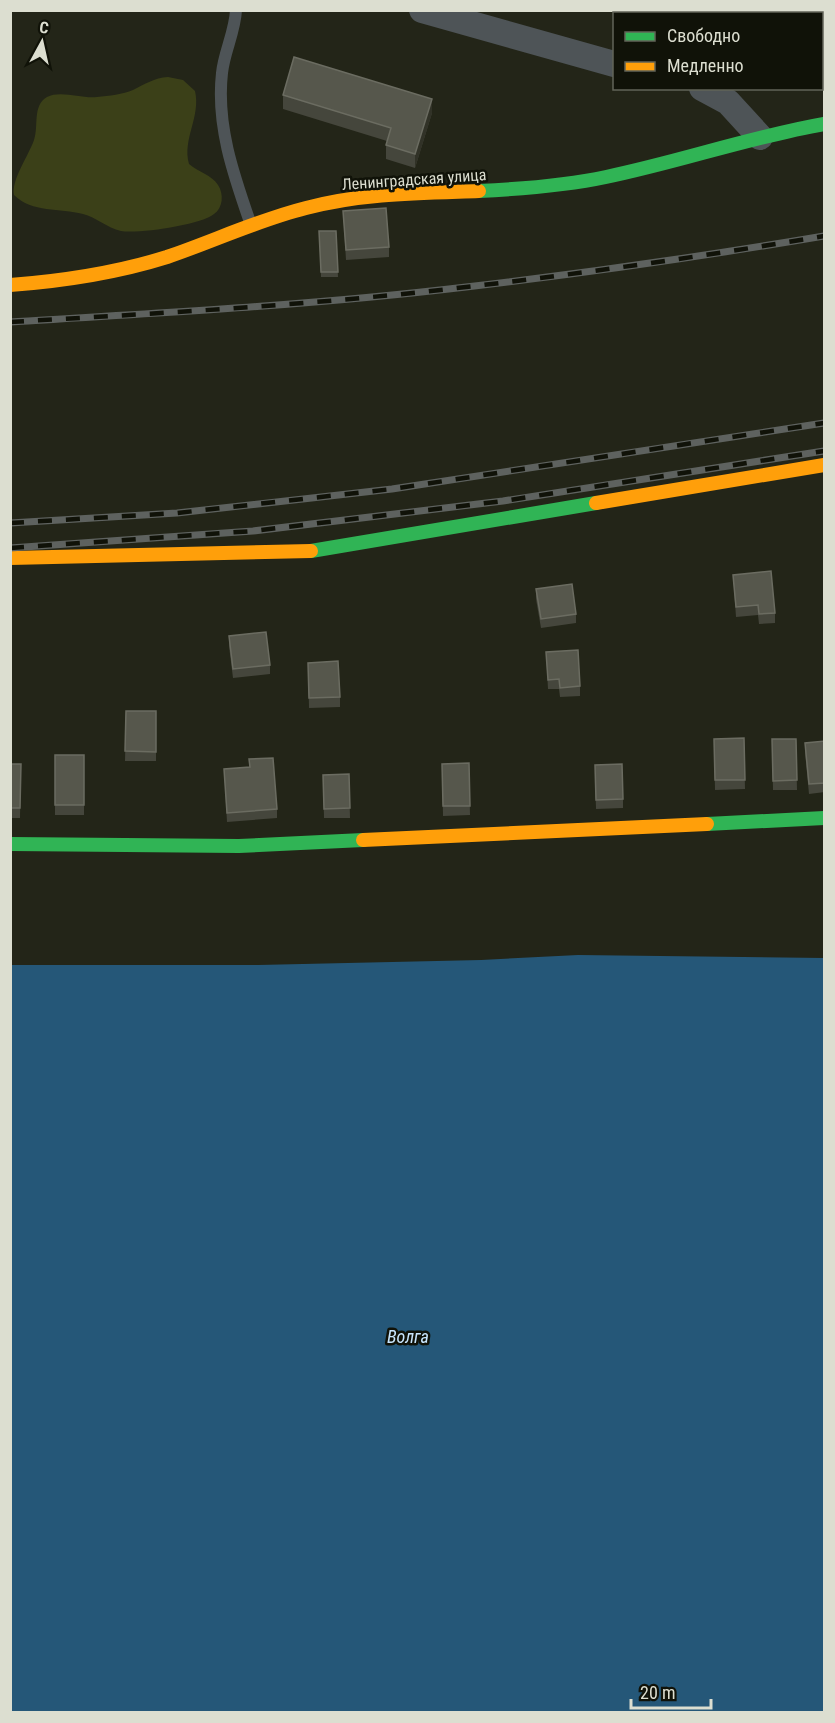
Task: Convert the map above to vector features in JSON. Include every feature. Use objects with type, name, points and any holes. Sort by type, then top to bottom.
[{"type":"street","points":[[422,10],[613,63]]},
{"type":"street","points":[[709,90],[728,95],[760,137]]},
{"type":"street","name":"Ленинградская улица","points":[[10,285],[55,281],[134,267],[323,204],[360,197],[572,184],[628,172],[760,137],[825,124]]},
{"type":"street","points":[[10,558],[314,550],[825,465]]},
{"type":"street","points":[[10,844],[239,846],[825,818]]},
{"type":"lane","points":[[236,10],[225,54],[221,96],[228,158],[251,227]]},
{"type":"green space","points":[[168,77],[183,80],[195,91],[196,110],[187,155],[189,164],[212,179],[220,189],[221,205],[214,214],[196,222],[169,228],[129,232],[111,228],[83,214],[29,205],[14,195],[15,182],[34,140],[39,106],[47,97],[59,94],[91,97],[116,95]]},
{"type":"water","name":"Волга","points":[[578,955],[824,958],[824,1712],[11,1712],[11,965],[258,965],[481,960]]},
{"type":"building","points":[[294,57],[432,99],[415,154],[386,145],[391,128],[283,95]]},
{"type":"building","points":[[386,208],[389,247],[346,250],[343,211]]},
{"type":"building","points":[[319,231],[336,231],[338,272],[321,272]]},
{"type":"building","points":[[771,571],[775,613],[759,614],[758,605],[736,607],[733,575]]},
{"type":"building","points":[[572,584],[576,614],[541,619],[536,589]]},
{"type":"building","points":[[266,632],[270,665],[233,669],[229,636]]},
{"type":"building","points":[[578,650],[580,686],[560,688],[559,679],[548,680],[546,652]]},
{"type":"building","points":[[338,661],[340,697],[309,698],[308,663]]},
{"type":"building","points":[[126,711],[156,711],[156,752],[125,751]]},
{"type":"building","points":[[744,738],[745,780],[715,780],[714,739]]},
{"type":"building","points":[[772,739],[796,739],[797,780],[773,781]]},
{"type":"building","points":[[825,741],[825,783],[809,784],[805,743]]},
{"type":"building","points":[[55,755],[84,755],[84,805],[55,805]]},
{"type":"building","points":[[273,758],[277,809],[227,813],[224,769],[250,767],[249,759]]},
{"type":"building","points":[[469,763],[470,806],[443,806],[442,764]]},
{"type":"building","points":[[10,764],[21,764],[20,808],[10,808]]},
{"type":"building","points":[[622,764],[623,799],[596,800],[595,765]]},
{"type":"building","points":[[349,774],[350,808],[324,809],[323,775]]},
{"type":"railway","points":[[10,322],[238,308],[409,293],[601,270],[824,236]]},
{"type":"railway","points":[[10,523],[177,513],[392,489],[824,423]]},
{"type":"railway","points":[[10,548],[253,531],[503,501],[824,451]]},
{"type":"traffic: fast","points":[[479,191],[542,187],[590,180],[824,124]]},
{"type":"traffic: fast","points":[[311,551],[596,503]]},
{"type":"traffic: fast","points":[[707,824],[824,818]]},
{"type":"traffic: fast","points":[[10,844],[239,846],[363,840]]},
{"type":"traffic: slow","points":[[10,285],[89,276],[148,263],[271,218],[327,203],[392,195],[479,191]]},
{"type":"traffic: slow","points":[[596,503],[824,465]]},
{"type":"traffic: slow","points":[[10,558],[311,551]]},
{"type":"traffic: slow","points":[[363,840],[707,824]]}]
